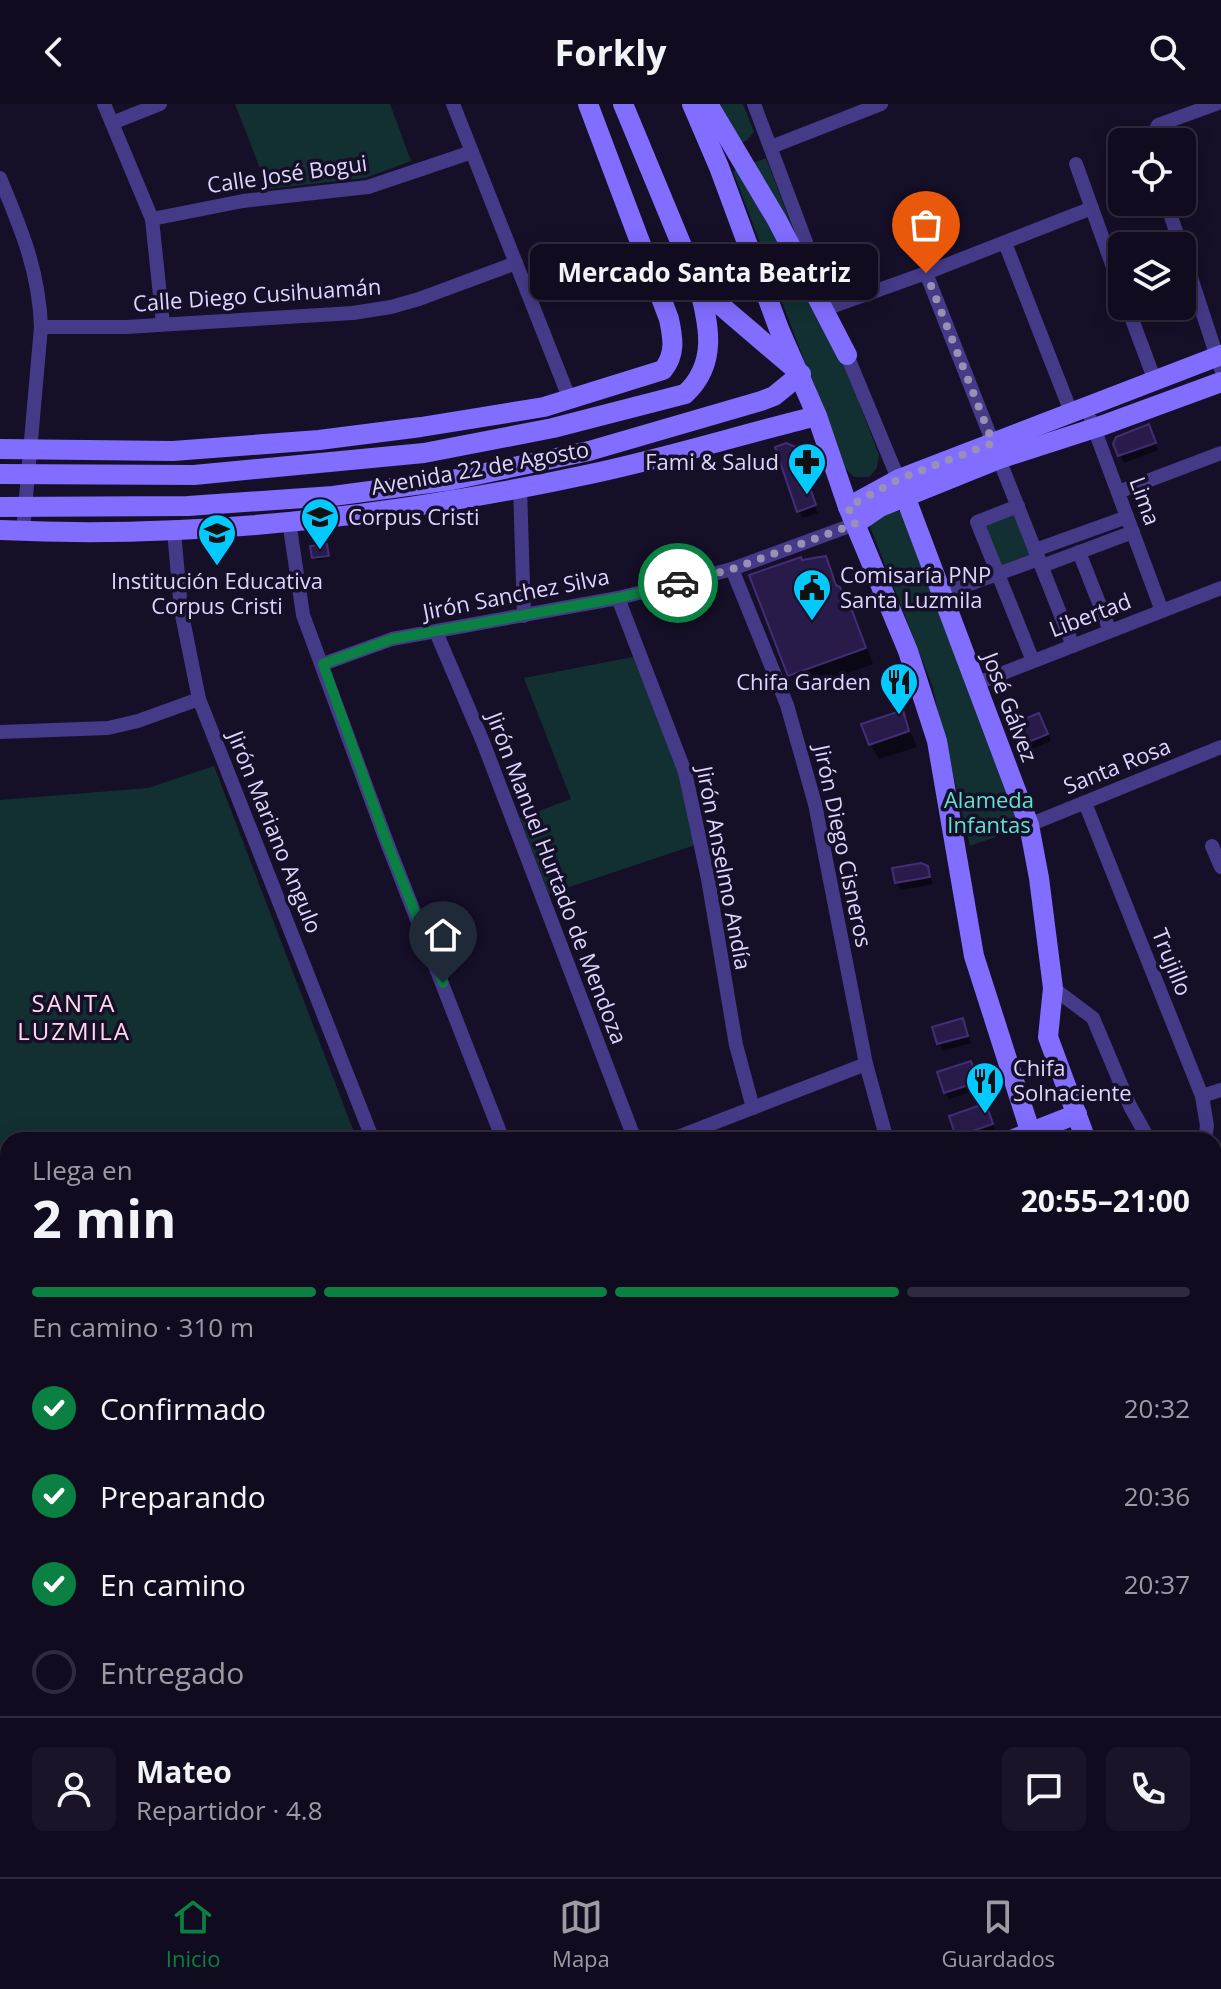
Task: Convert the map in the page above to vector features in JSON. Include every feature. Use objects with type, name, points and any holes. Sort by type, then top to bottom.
[{"type":"main road","points":[[0,449],[173,451],[294,442],[421,427],[544,407],[663,370],[670,361],[674,342],[669,319],[588,104]]},
{"type":"main road","name":"Avenida 22 de Agosto","points":[[0,474],[194,475],[424,453],[553,428],[685,394],[699,381],[704,368],[708,344],[707,317],[699,287],[623,104]]},
{"type":"main road","points":[[692,104],[908,651],[937,741],[974,956],[1023,1132]]},
{"type":"main road","points":[[708,104],[777,220],[847,355]]},
{"type":"main road","points":[[699,287],[801,374]]},
{"type":"main road","points":[[852,515],[902,488],[996,451],[1078,410],[1220,360]]},
{"type":"main road","name":"Avenida 22 de Agosto","points":[[0,507],[188,506],[333,496],[452,480],[628,440],[761,401],[774,396],[801,374]]},
{"type":"main road","points":[[996,451],[1094,428],[1221,382]]},
{"type":"main road","name":"Avenida 22 de Agosto","points":[[0,530],[174,531],[289,521],[424,504],[596,472],[817,416]]},
{"type":"main road","points":[[628,440],[724,440]]},
{"type":"main road","name":"José Gálvez","points":[[902,488],[1029,825],[1053,988],[1048,1037],[1077,1114]]},
{"type":"main road","points":[[1038,1132],[1077,1114],[1083,1132]]},
{"type":"street","points":[[104,104],[152,219],[163,324]]},
{"type":"street","points":[[112,123],[160,104]]},
{"type":"street","points":[[453,104],[570,400]]},
{"type":"street","points":[[754,104],[847,355],[902,488]]},
{"type":"street","points":[[771,147],[881,104]]},
{"type":"street","points":[[1157,128],[1216,104]]},
{"type":"street","name":"Calle José Bogui","points":[[152,219],[243,201],[368,187],[472,152]]},
{"type":"street","points":[[1076,164],[1108,253]]},
{"type":"street","points":[[0,178],[35,270],[41,327],[23,531]]},
{"type":"street","points":[[831,307],[1092,208]]},
{"type":"street","name":"Lima","points":[[1005,243],[1078,410],[1094,428],[1162,611]]},
{"type":"street","name":"Calle Diego Cusihuamán","points":[[41,327],[297,318],[391,307],[516,263]]},
{"type":"street","points":[[926,273],[1073,646]]},
{"type":"street","points":[[1196,291],[1220,360]]},
{"type":"street","points":[[1132,320],[1155,381]]},
{"type":"street","points":[[1118,492],[1221,453]]},
{"type":"street","points":[[520,487],[524,616]]},
{"type":"street","points":[[1018,506],[977,522],[1033,661]]},
{"type":"street","name":"Jirón Sanchez Silva","points":[[323,664],[392,639],[618,598],[732,569],[852,515]]},
{"type":"street","points":[[942,594],[1039,558],[1127,517]]},
{"type":"street","points":[[289,521],[303,615],[386,840],[500,1132]]},
{"type":"street","name":"Jirón Mariano Angulo","points":[[174,531],[181,610],[199,699],[370,1132]]},
{"type":"street","points":[[1039,558],[1079,552],[1133,532]]},
{"type":"street","points":[[1079,552],[1110,631]]},
{"type":"street","name":"Jirón Diego Cisneros","points":[[732,569],[787,705],[815,804],[866,1064],[885,1132]]},
{"type":"street","name":"Libertad","points":[[975,684],[1221,588]]},
{"type":"street","name":"Jirón Anselmo Andía","points":[[618,598],[685,772],[708,879],[736,1045],[753,1108]]},
{"type":"street","name":"Jirón Manuel Hurtado de Mendoza","points":[[436,632],[483,742],[632,1132]]},
{"type":"street","points":[[0,732],[108,728],[138,721],[199,699]]},
{"type":"street","name":"Santa Rosa","points":[[1029,825],[1221,747]]},
{"type":"street","name":"Trujillo","points":[[1085,803],[1202,1096],[1206,1132]]},
{"type":"street","points":[[1212,846],[1221,867]]},
{"type":"street","points":[[1053,988],[1093,1018],[1130,1106],[1145,1132]]},
{"type":"street","points":[[691,1132],[866,1064]]},
{"type":"street","points":[[1202,1096],[1221,1090]]},
{"type":"green space","points":[[235,104],[390,104],[411,161],[365,178],[268,189]]},
{"type":"green space","points":[[710,104],[743,104],[754,132],[738,145]]},
{"type":"green space","points":[[766,158],[879,455],[877,468],[869,477],[854,477],[844,467],[733,171]]},
{"type":"green space","name":"Alameda Infantas","points":[[880,507],[901,512],[1021,828],[970,846],[932,685],[869,524]]},
{"type":"green space","points":[[1014,507],[1034,555],[996,569],[977,522]]},
{"type":"green space","points":[[633,657],[680,773],[695,845],[549,894],[520,818],[571,799],[524,678]]},
{"type":"green space","points":[[214,766],[354,1132],[0,1132],[0,800],[148,788]]},
{"type":"building","points":[[1149,424],[1156,443],[1118,456],[1113,444],[1116,437]]},
{"type":"building","points":[[786,443],[796,447],[816,505],[797,512],[775,447]]},
{"type":"building","name":"Corpus Cristi","points":[[327,544],[329,556],[312,558],[310,546]]},
{"type":"building","name":"Comisaría PNP Santa Luzmila","points":[[826,556],[836,585],[847,597],[866,648],[788,676],[749,575],[801,557],[802,560]]},
{"type":"building","points":[[903,710],[909,731],[869,745],[861,724]]},
{"type":"building","points":[[1039,713],[1048,734],[1021,745],[1012,724]]},
{"type":"building","points":[[921,863],[928,866],[930,877],[895,883],[892,868]]},
{"type":"building","points":[[963,1018],[968,1036],[937,1044],[932,1027]]},
{"type":"building","points":[[971,1061],[978,1082],[944,1093],[937,1072]]},
{"type":"building","points":[[986,1103],[993,1124],[970,1132],[954,1132],[949,1116]]},
{"type":"way so far","points":[[678,583],[732,569],[855,524],[848,507],[878,489],[993,443],[926,273]]},
{"type":"place","name":"Mercado Santa Beatriz","points":[[926,273]]},
{"type":"place","name":"Fami & Salud","points":[[807,496]]},
{"type":"place","name":"Corpus Cristi","points":[[320,551]]},
{"type":"place","name":"Institución Educativa Corpus Cristi","points":[[217,567]]},
{"type":"place","name":"Comisaría PNP Santa Luzmila","points":[[812,622]]},
{"type":"place","name":"Chifa Garden","points":[[899,716]]},
{"type":"place","name":"Chifa Solnaciente","points":[[985,1115]]},
{"type":"district","name":"SANTA LUZMILA","points":[[74,1018]]},
{"type":"route","points":[[443,983],[386,840],[323,664],[392,639],[618,598],[678,583]]}]
